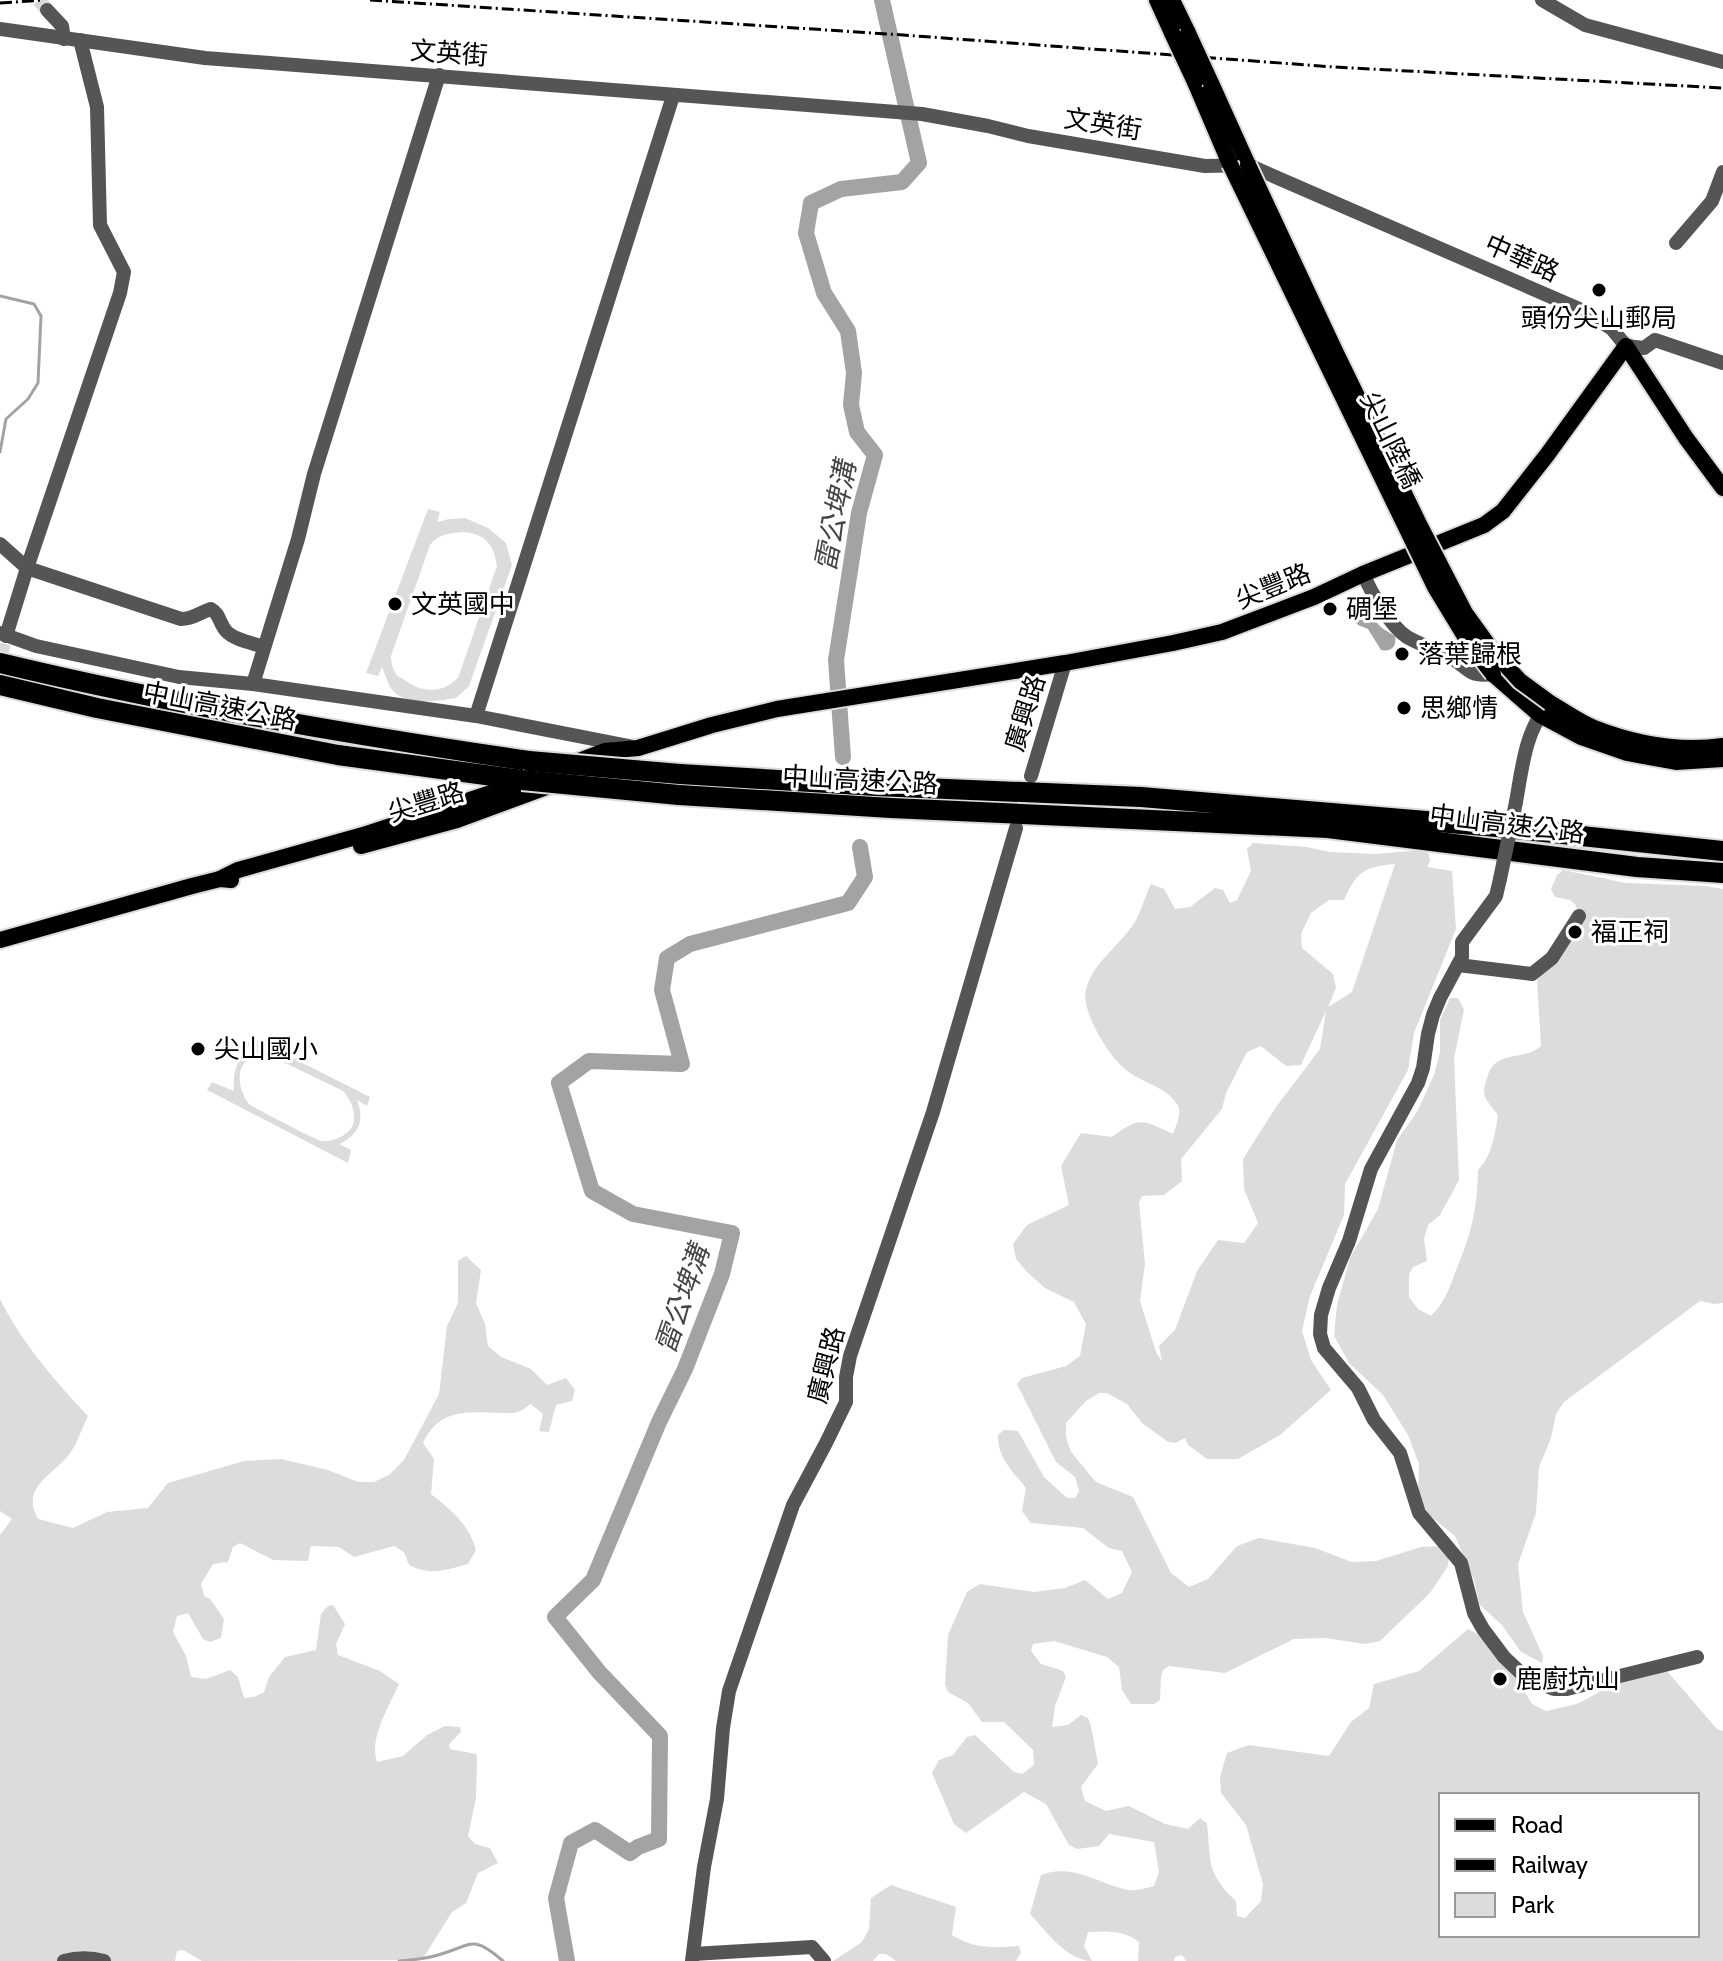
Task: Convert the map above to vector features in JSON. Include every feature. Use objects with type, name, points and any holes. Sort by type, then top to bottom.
[{"type":"highway","name":"中山高速公路","points":[[0,663],[102,688],[525,771]]},
{"type":"highway","name":"中山高速公路","points":[[0,685],[97,708],[338,755],[680,784],[906,809],[1328,828],[1637,867],[1723,873]]},
{"type":"highway","name":"中山高速公路","points":[[680,784],[876,786],[1141,797],[1497,827],[1723,851]]},
{"type":"main road","points":[[1157,0],[1180,33],[1203,83]]},
{"type":"main road","points":[[1172,0],[1180,33]]},
{"type":"main road","name":"尖山陸橋","points":[[1203,83],[1230,164],[1435,587],[1469,643],[1493,674],[1545,709]]},
{"type":"main road","name":"尖山陸橋","points":[[1203,83],[1248,165],[1342,365],[1465,613],[1491,649],[1545,709]]},
{"type":"main road","name":"中華路","points":[[1626,346],[1664,406],[1721,481]]},
{"type":"main road","name":"尖豐路","points":[[0,940],[220,879],[238,870],[363,835],[497,792],[605,751],[638,748],[777,709],[1065,663],[1222,632],[1484,525],[1503,511],[1626,346]]},
{"type":"main road","points":[[1545,709],[1640,742],[1670,747],[1723,746]]},
{"type":"main road","points":[[1545,709],[1581,737],[1627,753],[1676,762],[1723,759]]},
{"type":"street","points":[[1542,0],[1585,25],[1723,62]]},
{"type":"street","points":[[47,10],[72,40],[97,107],[100,225],[124,272],[120,293],[3,635],[36,646],[179,677],[253,684],[476,716],[638,748]]},
{"type":"street","name":"文英街","points":[[0,29],[205,58],[922,114],[1028,136],[1205,166],[1230,164]]},
{"type":"street","points":[[253,684],[439,75]]},
{"type":"street","points":[[476,716],[673,96]]},
{"type":"street","name":"中華路","points":[[1230,164],[1248,165],[1586,312],[1612,329],[1626,346]]},
{"type":"street","points":[[1676,243],[1712,201],[1723,172]]},
{"type":"street","points":[[1626,346],[1644,348],[1655,340],[1723,363]]},
{"type":"street","points":[[0,544],[27,568],[181,619],[191,619],[211,609],[216,612],[226,632],[264,647]]},
{"type":"street","points":[[1363,574],[1387,615],[1406,636],[1454,659],[1471,673],[1479,676],[1493,674]]},
{"type":"street","name":"廣興路","points":[[1031,776],[1065,663]]},
{"type":"street","points":[[1545,709],[1525,750],[1496,896],[1462,942],[1462,957],[1433,1015],[1418,1083],[1371,1169],[1349,1241],[1329,1288],[1321,1315],[1320,1334],[1324,1348],[1358,1388],[1374,1420],[1400,1453],[1419,1513],[1461,1563],[1474,1613],[1483,1629],[1504,1657],[1526,1678],[1554,1689],[1567,1689],[1697,1657]]},
{"type":"street","name":"廣興路","points":[[693,1957],[704,1867],[717,1799],[729,1691],[793,1505],[846,1402],[850,1356],[933,1112],[1016,828]]},
{"type":"street","points":[[1458,965],[1532,974],[1552,958],[1579,916]]},
{"type":"street","points":[[693,1957],[812,1947],[824,1961]]},
{"type":"street","points":[[64,1961],[76,1957],[104,1961]]},
{"type":"green space","points":[[428,509],[440,512],[437,522],[465,518],[488,528],[506,543],[512,565],[469,686],[456,698],[414,701],[393,691],[382,667],[378,676],[366,673]],"holes":[[[463,532],[478,535],[488,542],[497,566],[458,678],[445,687],[423,689],[397,675],[391,656],[430,545],[437,538]]]},
{"type":"green space","points":[[1253,843],[1376,854],[1422,850],[1429,854],[1427,867],[1452,871],[1456,929],[1414,1033],[1408,1070],[1345,1184],[1344,1215],[1310,1296],[1302,1331],[1311,1360],[1331,1390],[1280,1435],[1238,1459],[1207,1459],[1188,1445],[1185,1438],[1175,1443],[1168,1442],[1142,1423],[1127,1404],[1107,1393],[1099,1393],[1086,1401],[1066,1423],[1066,1437],[1071,1452],[1096,1482],[1133,1497],[1171,1573],[1189,1587],[1208,1579],[1237,1546],[1259,1538],[1315,1548],[1352,1562],[1376,1561],[1421,1547],[1444,1546],[1449,1552],[1448,1566],[1430,1593],[1380,1641],[1365,1644],[1325,1638],[1294,1639],[1225,1673],[1169,1666],[1163,1670],[1160,1700],[1154,1704],[1131,1704],[1122,1690],[1119,1667],[1107,1657],[1054,1641],[1033,1644],[1031,1651],[1041,1664],[1063,1671],[1066,1677],[1055,1706],[1052,1727],[1068,1725],[1081,1715],[1088,1718],[1098,1764],[1081,1787],[1085,1801],[1106,1811],[1129,1806],[1165,1824],[1188,1829],[1200,1818],[1207,1823],[1215,1874],[1236,1901],[1237,1916],[1245,1918],[1261,1901],[1263,1884],[1246,1825],[1221,1793],[1220,1777],[1227,1753],[1249,1745],[1329,1756],[1351,1722],[1369,1708],[1374,1684],[1419,1671],[1468,1629],[1488,1640],[1516,1676],[1532,1704],[1546,1711],[1577,1704],[1613,1685],[1666,1670],[1717,1729],[1723,1731],[1723,1961],[1186,1961],[1182,1955],[1175,1957],[1174,1961],[1138,1961],[1139,1942],[1121,1933],[1101,1931],[1088,1932],[1084,1946],[1092,1961],[1083,1960],[1066,1951],[1030,1914],[1041,1875],[1064,1871],[1128,1890],[1154,1886],[1159,1872],[1154,1842],[1109,1834],[1099,1846],[1077,1849],[1069,1845],[1046,1804],[1024,1792],[966,1833],[954,1824],[932,1773],[939,1760],[953,1755],[967,1737],[975,1735],[1014,1772],[1022,1774],[1034,1765],[1033,1750],[1004,1722],[982,1722],[968,1703],[948,1692],[945,1684],[948,1635],[967,1592],[980,1584],[1034,1592],[1065,1588],[1085,1580],[1108,1599],[1122,1593],[1132,1572],[1122,1551],[1109,1548],[1083,1528],[1031,1523],[1022,1511],[1026,1488],[1007,1464],[998,1443],[998,1435],[1004,1430],[1018,1431],[1044,1477],[1067,1498],[1075,1498],[1079,1491],[1075,1477],[1056,1462],[1017,1384],[1022,1378],[1066,1366],[1080,1356],[1086,1324],[1074,1302],[1045,1288],[1027,1272],[1016,1259],[1013,1244],[1027,1225],[1069,1205],[1061,1166],[1081,1133],[1112,1137],[1141,1122],[1173,1134],[1179,1115],[1179,1107],[1172,1098],[1126,1070],[1112,1055],[1087,1009],[1086,989],[1099,964],[1133,924],[1151,884],[1164,889],[1175,909],[1190,907],[1215,888],[1223,890],[1230,903],[1237,900],[1251,871],[1247,849]],"holes":[[[1395,864],[1352,992],[1328,1007],[1336,988],[1333,974],[1302,948],[1301,934],[1311,913],[1329,900],[1344,900],[1363,872]],[[1326,1011],[1320,1049],[1276,1107],[1243,1159],[1244,1189],[1258,1223],[1244,1243],[1218,1240],[1197,1271],[1175,1330],[1159,1346],[1162,1362],[1140,1301],[1145,1264],[1139,1203],[1142,1196],[1164,1195],[1182,1181],[1181,1159],[1222,1109],[1226,1093],[1247,1052],[1261,1046],[1286,1066],[1301,1065]]]},
{"type":"green space","points":[[1563,870],[1626,883],[1723,889],[1723,1303],[1700,1301],[1564,1402],[1556,1414],[1551,1438],[1539,1467],[1536,1513],[1518,1564],[1523,1612],[1543,1656],[1542,1663],[1521,1652],[1502,1625],[1479,1604],[1474,1580],[1455,1536],[1430,1516],[1418,1496],[1419,1464],[1408,1435],[1383,1395],[1349,1363],[1334,1336],[1337,1305],[1350,1258],[1378,1209],[1397,1140],[1417,1112],[1434,1075],[1440,1052],[1440,1020],[1450,998],[1458,998],[1464,1010],[1454,1058],[1459,1180],[1440,1215],[1428,1225],[1424,1239],[1427,1261],[1413,1267],[1409,1274],[1409,1297],[1418,1309],[1431,1316],[1446,1296],[1472,1223],[1478,1170],[1490,1151],[1496,1130],[1498,1115],[1484,1092],[1488,1075],[1498,1062],[1527,1054],[1541,1046],[1537,980],[1565,950],[1579,920],[1576,905],[1570,900],[1555,897],[1551,889],[1557,875]]},
{"type":"green space","points":[[251,1037],[370,1097],[367,1106],[357,1100],[360,1120],[356,1131],[339,1144],[351,1150],[348,1163],[207,1090],[212,1082],[234,1091],[238,1064],[245,1055],[259,1049],[247,1045]],"holes":[[[258,1055],[271,1056],[343,1091],[354,1111],[353,1125],[348,1132],[335,1139],[321,1141],[249,1104],[241,1088],[242,1067]]]},
{"type":"green space","points":[[466,1256],[481,1270],[476,1303],[485,1324],[488,1346],[501,1357],[531,1369],[547,1385],[566,1378],[575,1390],[572,1401],[556,1405],[549,1432],[539,1431],[543,1414],[531,1404],[513,1413],[456,1414],[437,1423],[423,1443],[434,1459],[431,1494],[464,1525],[473,1541],[476,1550],[468,1564],[445,1570],[424,1570],[409,1565],[404,1552],[394,1546],[354,1557],[339,1547],[311,1546],[308,1561],[273,1560],[240,1543],[233,1547],[228,1562],[213,1564],[201,1584],[204,1596],[210,1599],[224,1619],[221,1638],[210,1642],[203,1639],[188,1613],[177,1616],[173,1632],[186,1656],[191,1677],[206,1679],[230,1670],[238,1677],[244,1698],[254,1697],[264,1692],[269,1677],[285,1657],[316,1650],[321,1614],[333,1605],[345,1624],[336,1644],[338,1655],[380,1671],[399,1684],[378,1732],[377,1762],[403,1756],[427,1735],[445,1726],[460,1727],[461,1732],[449,1744],[450,1749],[476,1754],[477,1759],[476,1798],[468,1836],[475,1844],[490,1848],[498,1863],[478,1873],[466,1903],[452,1912],[422,1960],[202,1961],[183,1950],[177,1951],[175,1961],[0,1961],[0,1535],[12,1519],[0,1511],[0,1299],[18,1331],[88,1416],[71,1452],[42,1481],[33,1498],[38,1519],[73,1528],[107,1512],[148,1508],[168,1483],[244,1461],[281,1459],[328,1470],[358,1482],[374,1482],[389,1475],[404,1460],[439,1394],[447,1326],[458,1303],[458,1261]]},
{"type":"green space","points":[[891,1885],[956,1907],[952,1935],[960,1940],[984,1946],[1019,1946],[1021,1953],[1016,1961],[896,1961],[886,1954],[879,1954],[873,1961],[833,1961],[862,1942],[869,1929],[871,1898]]},
{"type":"shaded area","points":[[1362,601],[1375,621],[1395,636],[1394,646],[1390,649],[1381,650],[1368,629],[1351,618],[1350,606],[1353,602]]},
{"type":"waterway","name":"雷公埤溝","points":[[843,757],[836,660],[859,513],[875,455],[857,432],[851,405],[854,373],[848,331],[824,293],[806,233],[811,203],[841,189],[902,182],[919,163],[882,0]]},
{"type":"waterway","points":[[0,296],[34,304],[41,316],[38,383],[28,399],[6,419],[0,452]]},
{"type":"waterway","name":"雷公埤溝","points":[[567,1961],[556,1898],[571,1843],[595,1830],[630,1853],[659,1839],[660,1736],[599,1672],[555,1617],[593,1580],[659,1422],[685,1369],[722,1274],[732,1233],[633,1214],[592,1191],[559,1083],[589,1061],[682,1064],[662,990],[667,958],[690,944],[848,903],[865,877],[860,847]]},
{"type":"waterway","points":[[399,1961],[429,1957],[472,1944],[485,1947],[503,1961]]},
{"type":"tunnel","points":[[39,0],[47,10]]},
{"type":"tunnel","points":[[0,657],[6,636]]},
{"type":"railway","points":[[0,3],[43,0]]},
{"type":"railway","points":[[370,0],[1334,67],[1723,88]]},
{"type":"place","name":"頭份尖山郵局","points":[[1599,290]]},
{"type":"place","name":"文英國中","points":[[395,604]]},
{"type":"place","name":"碉堡","points":[[1330,609]]},
{"type":"place","name":"落葉歸根","points":[[1402,654]]},
{"type":"place","name":"思鄉情","points":[[1404,708]]},
{"type":"place","name":"福正祠","points":[[1575,932]]},
{"type":"place","name":"尖山國小","points":[[198,1049]]},
{"type":"place","name":"鹿廚坑山","points":[[1500,1679]]}]
